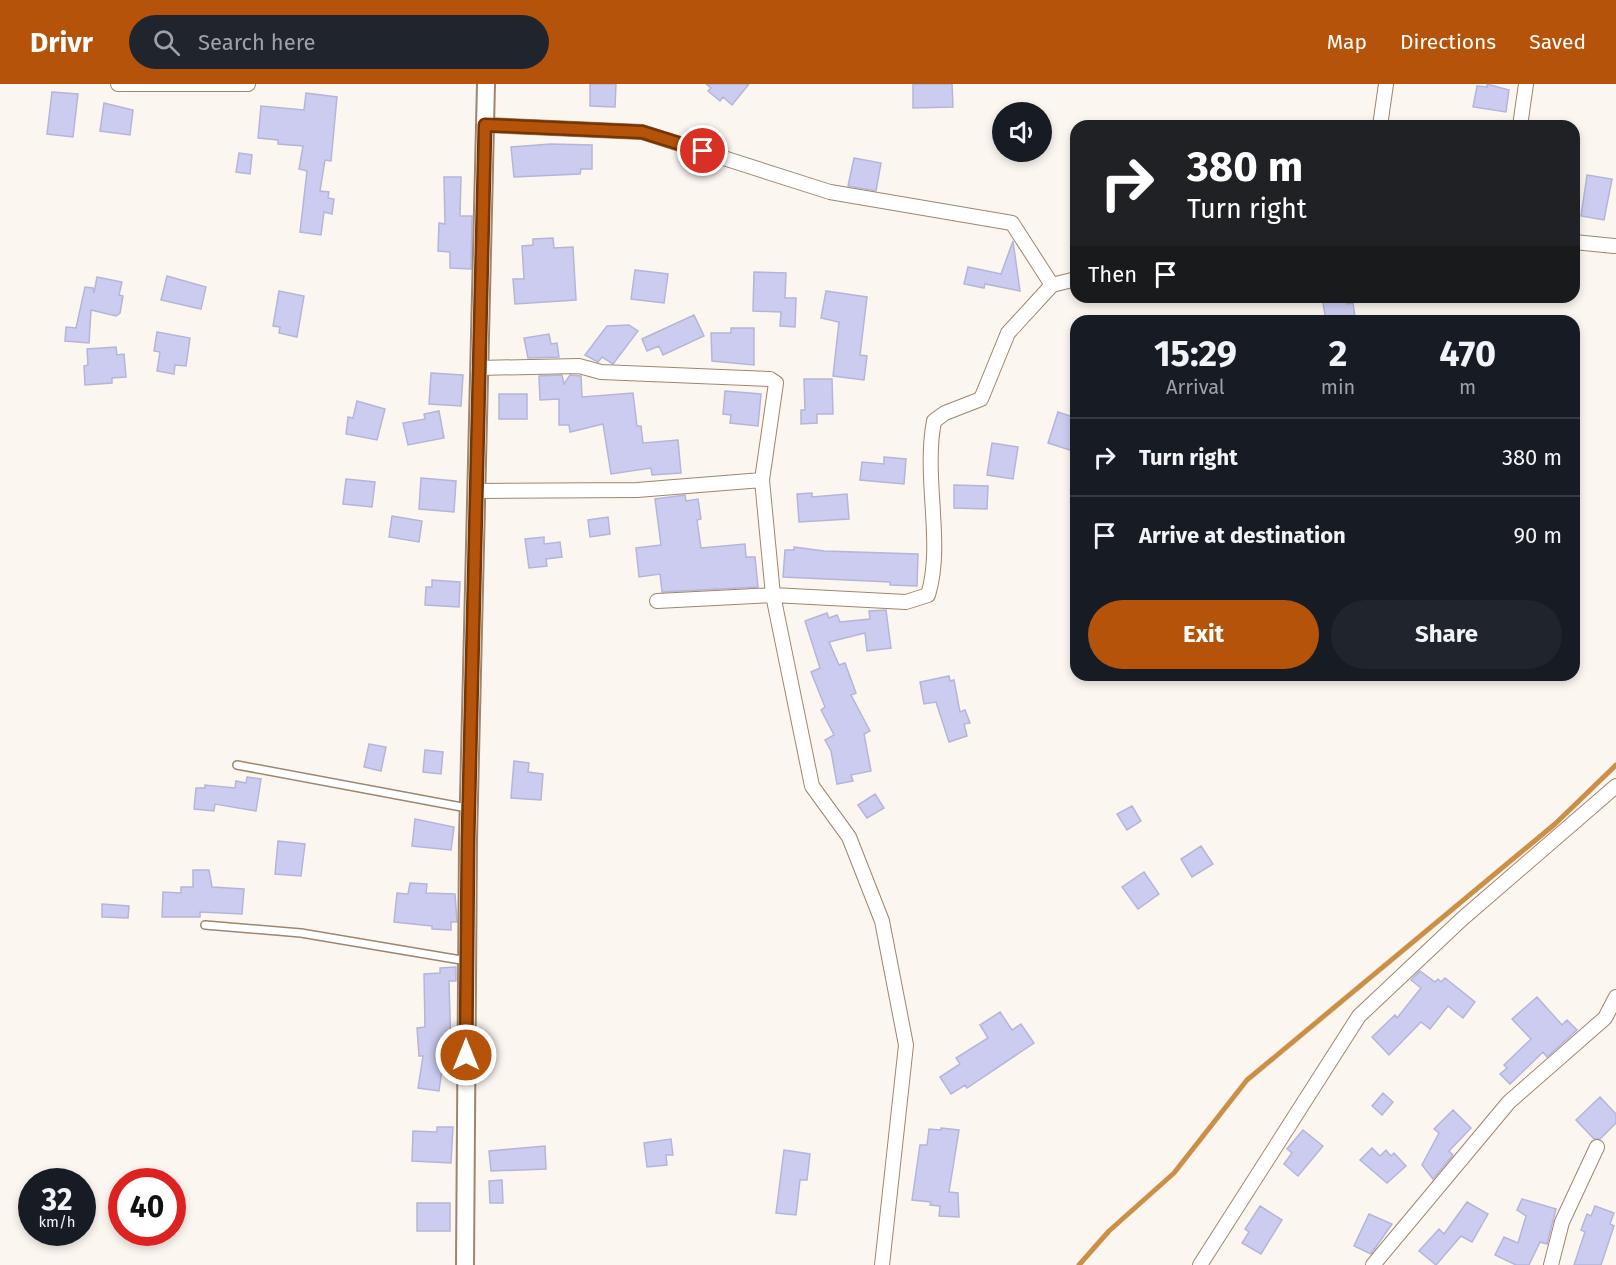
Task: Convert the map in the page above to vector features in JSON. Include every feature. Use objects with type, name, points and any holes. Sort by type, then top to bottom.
[{"type":"street","points":[[118,84],[248,84]]},
{"type":"street","points":[[465,1265],[469,808],[486,84]]},
{"type":"street","points":[[1381,120],[1386,84]]},
{"type":"street","points":[[1521,120],[1526,84]]},
{"type":"street","points":[[485,125],[642,132],[830,192],[1012,223],[1052,285]]},
{"type":"street","points":[[1580,243],[1614,246]]},
{"type":"street","points":[[657,601],[773,595],[906,602],[928,596],[933,568],[929,477],[934,421],[945,413],[981,399],[1008,333],[1052,285],[1070,280]]},
{"type":"street","points":[[478,368],[579,366],[601,372],[770,379],[776,383],[762,480],[773,595],[812,786],[849,837],[882,921],[906,1045],[882,1265]]},
{"type":"street","points":[[476,491],[637,490],[762,480]]},
{"type":"street","points":[[1200,1265],[1359,1016],[1462,919],[1616,786]]},
{"type":"street","points":[[1373,1265],[1509,1102],[1605,1018],[1616,997]]},
{"type":"street","points":[[1551,1265],[1562,1222],[1597,1147]]},
{"type":"lane","points":[[237,765],[469,808]]},
{"type":"lane","points":[[205,925],[301,933],[467,962]]},
{"type":"building","points":[[590,84],[616,84],[615,107],[590,106]]},
{"type":"building","points":[[706,84],[749,84],[732,105],[723,97],[720,101],[708,91],[711,88]]},
{"type":"building","points":[[913,84],[952,84],[953,107],[913,108]]},
{"type":"building","points":[[1487,84],[1509,90],[1506,112],[1473,107],[1477,86],[1487,87]]},
{"type":"building","points":[[52,92],[78,94],[73,137],[47,134]]},
{"type":"building","points":[[306,93],[337,97],[331,161],[325,160],[320,191],[329,192],[328,198],[334,199],[332,214],[324,212],[321,235],[300,232],[307,171],[299,169],[303,146],[278,144],[278,140],[258,138],[261,106],[304,110]]},
{"type":"building","points":[[104,103],[133,110],[130,135],[100,131]]},
{"type":"building","points":[[551,144],[592,145],[592,169],[581,169],[580,174],[514,177],[511,147]]},
{"type":"building","points":[[239,153],[252,155],[250,174],[236,172]]},
{"type":"building","points":[[854,158],[881,163],[876,191],[848,186]]},
{"type":"building","points":[[1587,175],[1612,179],[1604,220],[1581,216]]},
{"type":"building","points":[[444,177],[461,177],[460,216],[472,216],[471,269],[450,268],[450,252],[438,251],[439,223],[445,224]]},
{"type":"building","points":[[553,238],[554,248],[573,247],[576,300],[515,304],[513,279],[524,279],[522,246],[533,245],[533,239]]},
{"type":"building","points":[[1013,241],[1020,291],[985,284],[984,288],[964,284],[968,267],[1001,274]]},
{"type":"building","points":[[635,270],[668,274],[664,303],[631,299]]},
{"type":"building","points":[[754,272],[786,273],[785,298],[796,298],[795,327],[780,326],[781,312],[753,311]]},
{"type":"building","points":[[167,276],[206,287],[201,309],[161,300]]},
{"type":"building","points":[[97,277],[122,282],[119,295],[123,296],[120,313],[116,316],[91,310],[89,343],[65,341],[66,327],[76,328],[85,287],[93,288],[94,293]]},
{"type":"building","points":[[279,291],[304,296],[297,337],[279,333],[280,327],[273,326]]},
{"type":"building","points":[[826,291],[867,297],[860,355],[867,356],[864,380],[833,376],[839,322],[821,318]]},
{"type":"building","points":[[1323,303],[1353,303],[1355,315],[1325,315]]},
{"type":"building","points":[[694,315],[704,336],[663,355],[659,346],[647,351],[642,339]]},
{"type":"building","points":[[629,325],[638,331],[613,364],[602,357],[598,362],[585,355],[607,326]]},
{"type":"building","points":[[731,328],[754,328],[754,365],[712,361],[711,333],[731,333]]},
{"type":"building","points":[[157,332],[190,338],[186,366],[175,365],[174,374],[157,371],[160,352],[154,351]]},
{"type":"building","points":[[549,334],[551,344],[557,343],[559,357],[528,358],[524,338]]},
{"type":"building","points":[[116,347],[117,355],[124,354],[126,377],[112,378],[112,383],[85,385],[84,366],[88,365],[87,349]]},
{"type":"building","points":[[431,373],[463,375],[461,406],[429,404]]},
{"type":"building","points":[[562,375],[564,384],[570,375],[581,376],[582,397],[633,393],[637,426],[641,426],[643,443],[678,440],[681,473],[652,475],[651,468],[611,474],[603,424],[570,432],[569,425],[559,425],[559,399],[540,400],[539,376]]},
{"type":"building","points":[[804,379],[832,379],[833,414],[817,414],[817,423],[801,424],[801,410],[805,410]]},
{"type":"building","points":[[725,391],[761,394],[758,426],[730,423],[731,415],[723,414]]},
{"type":"building","points":[[499,394],[527,394],[527,419],[499,419]]},
{"type":"building","points":[[357,401],[385,409],[377,440],[346,434],[348,417],[353,418]]},
{"type":"building","points":[[439,411],[444,438],[408,445],[403,423],[425,419],[424,414]]},
{"type":"building","points":[[1058,412],[1070,416],[1070,450],[1048,443]]},
{"type":"building","points":[[992,443],[1018,447],[1013,479],[987,475]]},
{"type":"building","points":[[884,457],[906,459],[904,484],[860,480],[862,462],[884,464]]},
{"type":"building","points":[[421,478],[456,481],[454,512],[419,509]]},
{"type":"building","points":[[346,479],[375,482],[372,507],[343,504]]},
{"type":"building","points":[[954,485],[988,486],[987,509],[954,508]]},
{"type":"building","points":[[812,493],[812,497],[847,494],[849,519],[799,522],[797,494]]},
{"type":"building","points":[[685,495],[686,501],[698,499],[701,519],[697,520],[701,548],[745,544],[746,557],[755,557],[758,587],[662,592],[660,574],[639,577],[636,548],[661,545],[655,499]]},
{"type":"building","points":[[392,516],[422,521],[419,542],[389,537]]},
{"type":"building","points":[[608,517],[610,534],[590,537],[588,520]]},
{"type":"building","points":[[544,537],[544,544],[560,542],[562,557],[546,559],[547,566],[529,568],[525,539]]},
{"type":"building","points":[[794,547],[824,551],[918,554],[917,586],[890,585],[890,582],[783,577],[785,550],[794,550]]},
{"type":"building","points":[[432,580],[460,582],[459,607],[425,605],[426,587],[432,587]]},
{"type":"building","points":[[886,610],[891,648],[867,651],[865,633],[829,642],[839,665],[845,663],[856,693],[851,695],[870,731],[864,734],[871,771],[851,775],[853,781],[837,784],[831,751],[825,740],[834,735],[821,710],[825,707],[811,672],[820,668],[805,621],[827,613],[829,618],[837,615],[840,622],[870,619],[869,611]]},
{"type":"building","points":[[949,676],[950,681],[954,680],[960,712],[965,710],[970,723],[964,724],[967,736],[949,742],[936,702],[924,704],[920,682]]},
{"type":"building","points":[[369,744],[386,747],[381,771],[364,767]]},
{"type":"building","points":[[425,750],[443,752],[441,774],[423,772]]},
{"type":"building","points":[[514,761],[529,763],[528,772],[543,774],[541,800],[511,798]]},
{"type":"building","points":[[247,777],[261,779],[256,811],[215,804],[214,811],[194,809],[196,788],[205,788],[205,785],[235,788],[236,781],[246,783]]},
{"type":"building","points":[[875,794],[884,808],[867,818],[858,805]]},
{"type":"building","points":[[1132,806],[1141,821],[1127,830],[1117,814]]},
{"type":"building","points":[[415,819],[454,827],[451,850],[412,846]]},
{"type":"building","points":[[278,841],[305,844],[301,876],[275,874]]},
{"type":"building","points":[[1201,846],[1213,864],[1192,877],[1181,859]]},
{"type":"building","points":[[193,870],[209,870],[212,887],[244,889],[242,914],[200,912],[200,917],[162,917],[163,892],[181,893],[181,887],[193,887]]},
{"type":"building","points":[[1144,872],[1159,894],[1138,909],[1122,887]]},
{"type":"building","points":[[410,883],[427,884],[426,893],[455,894],[457,922],[451,922],[451,930],[394,922],[397,893],[408,894]]},
{"type":"building","points":[[102,904],[129,906],[128,918],[102,917]]},
{"type":"building","points":[[456,967],[456,981],[449,981],[451,1054],[444,1054],[439,1091],[418,1088],[423,1056],[419,1056],[417,1028],[425,1027],[424,974],[440,973],[440,968]]},
{"type":"building","points":[[1420,971],[1435,982],[1438,979],[1441,982],[1445,978],[1475,1002],[1463,1018],[1448,1006],[1430,1029],[1421,1022],[1389,1055],[1372,1037],[1395,1015],[1397,1018],[1421,988],[1411,980]]},
{"type":"building","points":[[1537,997],[1562,1025],[1567,1020],[1577,1030],[1547,1057],[1543,1052],[1510,1084],[1500,1074],[1507,1068],[1504,1065],[1531,1039],[1512,1019]]},
{"type":"building","points":[[1000,1012],[1012,1030],[1021,1024],[1034,1043],[967,1088],[965,1085],[951,1094],[940,1077],[960,1064],[956,1058],[988,1038],[980,1025]]},
{"type":"building","points":[[1383,1093],[1393,1102],[1382,1115],[1372,1106]]},
{"type":"building","points":[[1600,1097],[1616,1114],[1616,1123],[1600,1139],[1594,1139],[1576,1120]]},
{"type":"building","points":[[1453,1110],[1471,1128],[1449,1151],[1453,1155],[1433,1179],[1422,1165],[1439,1133],[1434,1129]]},
{"type":"building","points":[[437,1127],[453,1127],[451,1163],[412,1161],[413,1131],[437,1132]]},
{"type":"building","points":[[941,1128],[959,1130],[949,1192],[958,1193],[959,1217],[939,1216],[940,1206],[930,1205],[931,1202],[912,1200],[920,1145],[927,1145],[929,1129],[941,1130]]},
{"type":"building","points":[[1303,1130],[1323,1146],[1298,1176],[1284,1164],[1292,1153],[1287,1149]]},
{"type":"building","points":[[671,1139],[673,1155],[666,1155],[667,1165],[647,1167],[644,1143]]},
{"type":"building","points":[[545,1146],[546,1169],[491,1171],[489,1151]]},
{"type":"building","points":[[1372,1148],[1380,1156],[1386,1150],[1391,1156],[1394,1153],[1406,1166],[1387,1183],[1360,1160]]},
{"type":"building","points":[[784,1150],[810,1154],[807,1180],[800,1180],[796,1215],[776,1213]]},
{"type":"building","points":[[502,1180],[503,1203],[490,1203],[489,1181]]},
{"type":"building","points":[[1522,1199],[1556,1209],[1547,1244],[1540,1242],[1529,1265],[1516,1265],[1495,1255],[1504,1237],[1518,1243],[1526,1216],[1517,1210]]},
{"type":"building","points":[[1467,1202],[1488,1214],[1472,1242],[1461,1236],[1436,1265],[1419,1251],[1439,1229],[1444,1234]]},
{"type":"building","points":[[417,1203],[450,1203],[450,1231],[417,1231]]},
{"type":"building","points":[[1260,1206],[1282,1220],[1261,1254],[1242,1243],[1249,1232],[1245,1229]]},
{"type":"building","points":[[1595,1206],[1614,1213],[1610,1224],[1614,1226],[1601,1265],[1574,1265],[1585,1232],[1581,1230],[1587,1214],[1591,1216]]},
{"type":"building","points":[[1369,1214],[1392,1224],[1371,1254],[1354,1246]]},
{"type":"waterway","points":[[1079,1265],[1109,1231],[1174,1173],[1247,1080],[1555,824],[1616,765]]},
{"type":"route","points":[[466,1055],[468,840],[485,125],[642,132],[703,151]]}]
